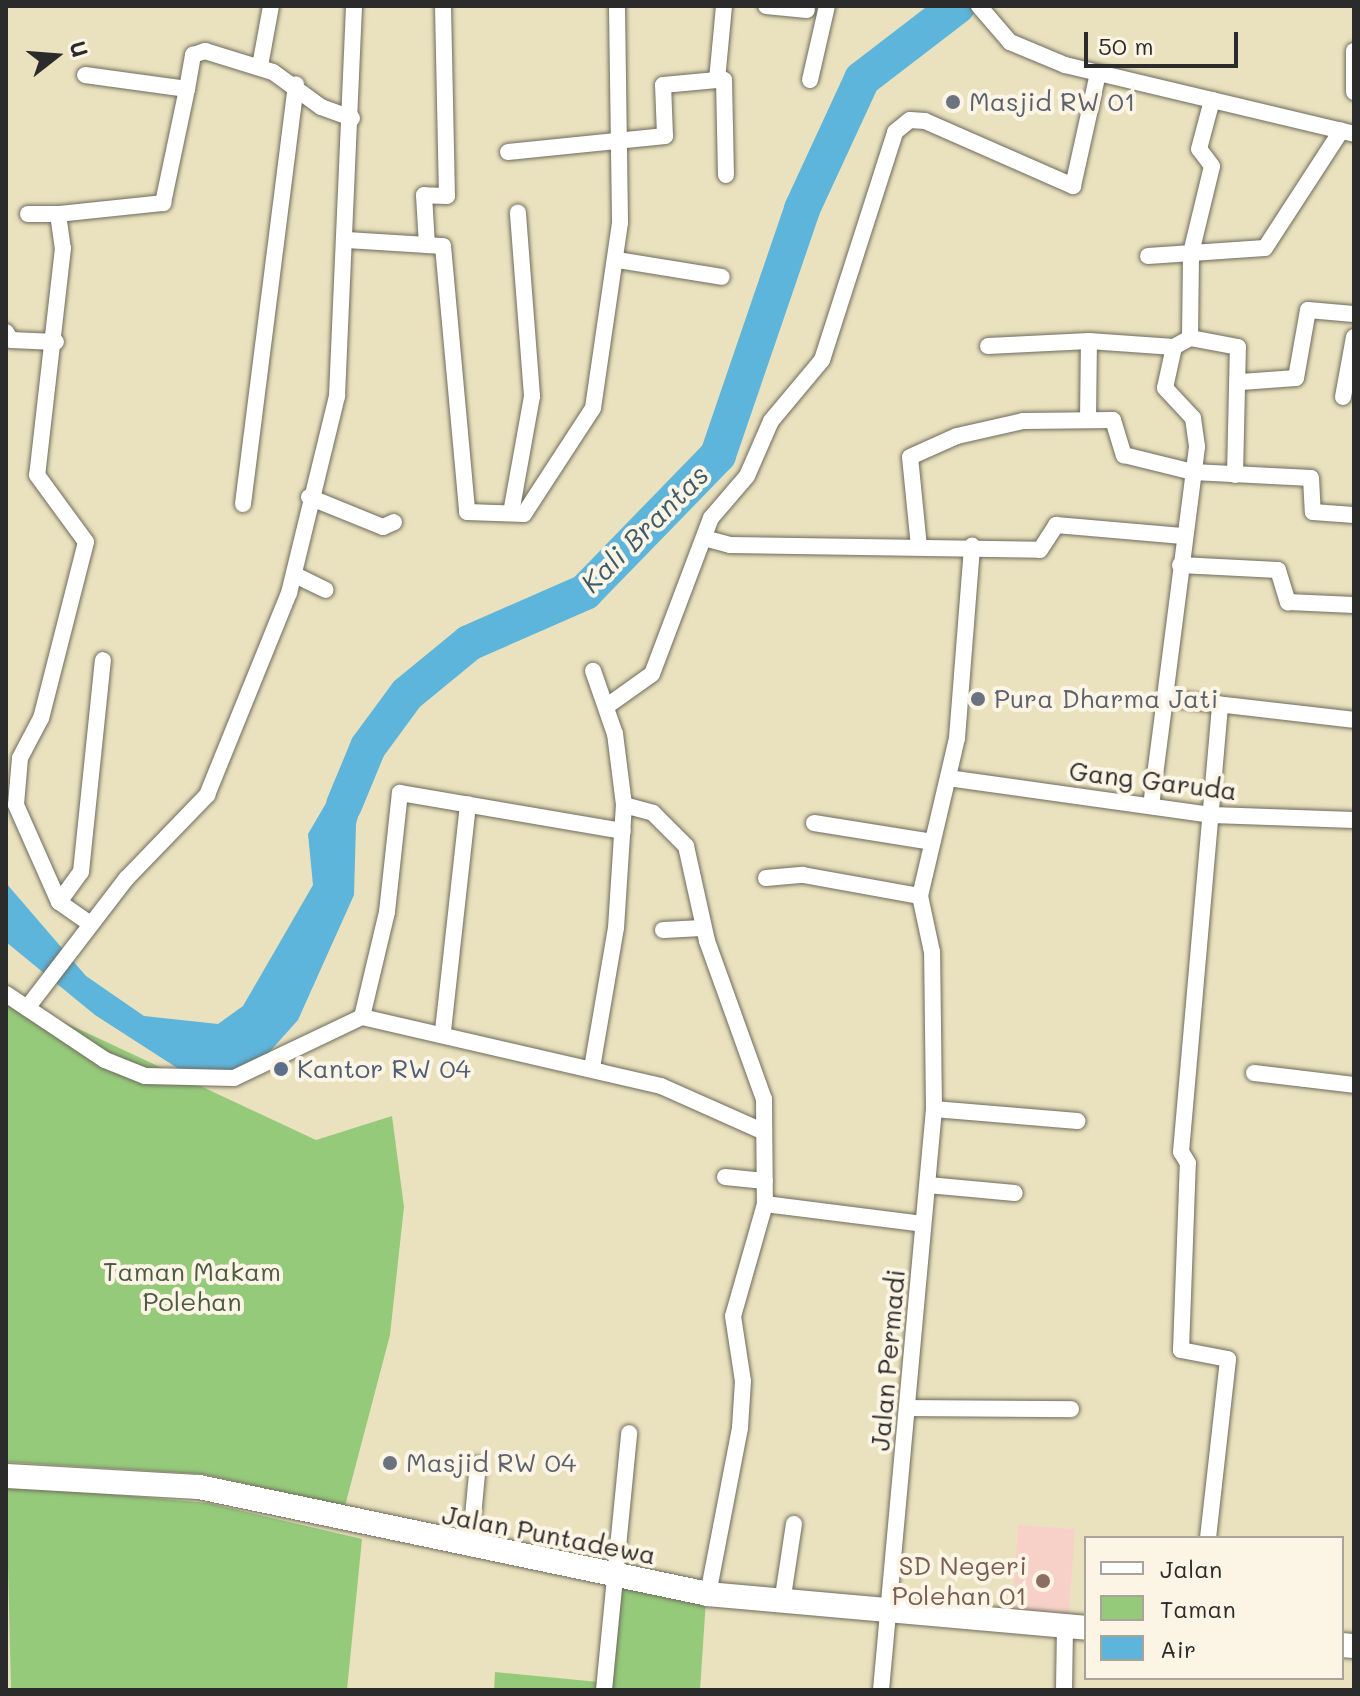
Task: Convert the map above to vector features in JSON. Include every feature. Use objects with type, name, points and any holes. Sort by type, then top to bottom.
[{"type":"street","points":[[260,66],[271,6]]},
{"type":"street","points":[[27,1008],[43,980],[89,923],[207,795],[295,575],[309,497],[337,396],[347,240],[354,6]]},
{"type":"street","points":[[427,245],[424,195],[447,196],[443,6]]},
{"type":"street","points":[[347,240],[443,246],[467,512],[524,514],[545,489],[593,408],[617,260],[620,139],[617,6]]},
{"type":"street","points":[[717,80],[724,6]]},
{"type":"street","points":[[766,6],[807,10]]},
{"type":"street","points":[[810,80],[827,6]]},
{"type":"street","points":[[982,12],[1022,49],[1098,73],[1348,132],[1265,248],[1148,256]]},
{"type":"street","points":[[28,214],[58,214],[163,203],[187,89],[200,51],[260,66],[296,84],[321,107],[352,118]]},
{"type":"street","points":[[1354,51],[1354,92]]},
{"type":"street","points":[[607,706],[652,674],[722,498],[747,476],[771,421],[822,360],[895,132],[910,120],[925,121],[1073,186],[1098,73]]},
{"type":"street","points":[[85,75],[187,89]]},
{"type":"street","points":[[508,152],[665,136],[663,85],[724,80],[726,175]]},
{"type":"street","points":[[243,504],[296,84]]},
{"type":"street","points":[[1190,338],[1191,253],[1212,166],[1199,149],[1212,100]]},
{"type":"street","points":[[511,513],[532,396],[518,213]]},
{"type":"street","points":[[58,214],[56,342],[37,475],[78,525],[85,550],[15,793],[59,902],[89,923]]},
{"type":"street","points":[[617,260],[722,277]]},
{"type":"street","points":[[1241,382],[1296,378],[1308,310],[1354,314]]},
{"type":"street","points":[[6,332],[11,340],[56,342]]},
{"type":"street","points":[[1343,397],[1354,337]]},
{"type":"street","points":[[988,346],[1089,341],[1174,347],[1190,338],[1238,347],[1241,382],[1235,475]]},
{"type":"street","points":[[1088,420],[1089,341]]},
{"type":"street","points":[[1151,806],[1197,430],[1165,388],[1174,347]]},
{"type":"street","points":[[919,547],[914,453],[994,425],[1088,420],[1118,424],[1121,453],[1193,472],[1311,478],[1313,512],[1354,515]]},
{"type":"street","points":[[309,497],[383,527],[394,522]]},
{"type":"street","points":[[704,538],[730,545],[972,546],[1040,550],[1049,530],[1062,524],[1183,536]]},
{"type":"street","points":[[766,878],[803,875],[920,896],[948,778],[972,546]]},
{"type":"street","points":[[1180,565],[1278,570],[1288,602],[1354,605]]},
{"type":"street","points":[[295,575],[326,590]]},
{"type":"street","points":[[59,902],[81,872],[103,660]]},
{"type":"street","points":[[592,1068],[624,805],[607,706],[593,671]]},
{"type":"street","points":[[1165,698],[1354,720]]},
{"type":"street","points":[[1208,1536],[1228,1359],[1181,1350],[1188,1163],[1181,1152],[1220,705]]},
{"type":"street","name":"Gang Garuda","points":[[948,778],[1212,815],[1354,820]]},
{"type":"street","points":[[362,1017],[387,912],[400,793],[623,831]]},
{"type":"street","points":[[443,1031],[468,804]]},
{"type":"street","points":[[624,805],[643,807],[686,846],[703,928],[761,1081],[765,1204],[733,1316],[743,1381],[740,1428],[708,1594]]},
{"type":"street","points":[[814,823],[932,842]]},
{"type":"street","name":"Jalan Permadi","points":[[881,1690],[910,1408],[934,1109],[932,952],[920,896]]},
{"type":"street","points":[[663,930],[703,928]]},
{"type":"street","points":[[6,994],[145,1076],[206,1083],[234,1078],[362,1017],[443,1031],[661,1086],[762,1131]]},
{"type":"street","points":[[1254,1073],[1354,1085]]},
{"type":"street","points":[[934,1109],[1078,1121]]},
{"type":"street","points":[[725,1177],[765,1181]]},
{"type":"street","points":[[928,1185],[1015,1193]]},
{"type":"street","points":[[765,1204],[923,1224]]},
{"type":"street","points":[[910,1408],[1071,1409]]},
{"type":"street","points":[[604,1690],[611,1575],[629,1433]]},
{"type":"street","points":[[470,1548],[478,1464]]},
{"type":"street","name":"Jalan Puntadewa","points":[[6,1476],[199,1487],[470,1548],[708,1594],[888,1615],[1075,1627]]},
{"type":"street","points":[[782,1603],[794,1524]]},
{"type":"street","points":[[1064,1690],[1075,1627]]},
{"type":"shaded area","name":"SD Negeri Polehan 01","points":[[1018,1525],[1075,1529],[1069,1615],[1012,1611]]},
{"type":"green space","name":"Taman Makam Polehan","points":[[6,995],[316,1140],[392,1116],[404,1207],[390,1335],[345,1506],[203,1474],[6,1462]]},
{"type":"green space","points":[[6,1485],[208,1503],[362,1539],[347,1690],[11,1690]]},
{"type":"green space","points":[[614,1585],[706,1600],[700,1690],[494,1690],[495,1672],[609,1683]]},
{"type":"water","points":[[353,757],[373,763],[356,824],[354,895],[298,1020],[264,1058],[233,1073],[185,1073],[95,1015],[6,942],[6,883],[86,976],[144,1016],[218,1024],[243,1006],[313,885],[308,834]]},
{"type":"waterway","name":"Kali Brantas","points":[[344,805],[368,747],[407,694],[469,643],[585,592],[718,455],[802,209],[862,79],[957,6]]},
{"type":"place","name":"Masjid RW 01","points":[[953,102]]},
{"type":"place","name":"Pura Dharma Jati","points":[[978,699]]},
{"type":"place","name":"Kantor RW 04","points":[[281,1069]]},
{"type":"place","name":"Masjid RW 04","points":[[390,1463]]},
{"type":"place","name":"SD Negeri Polehan 01","points":[[1043,1581]]}]
